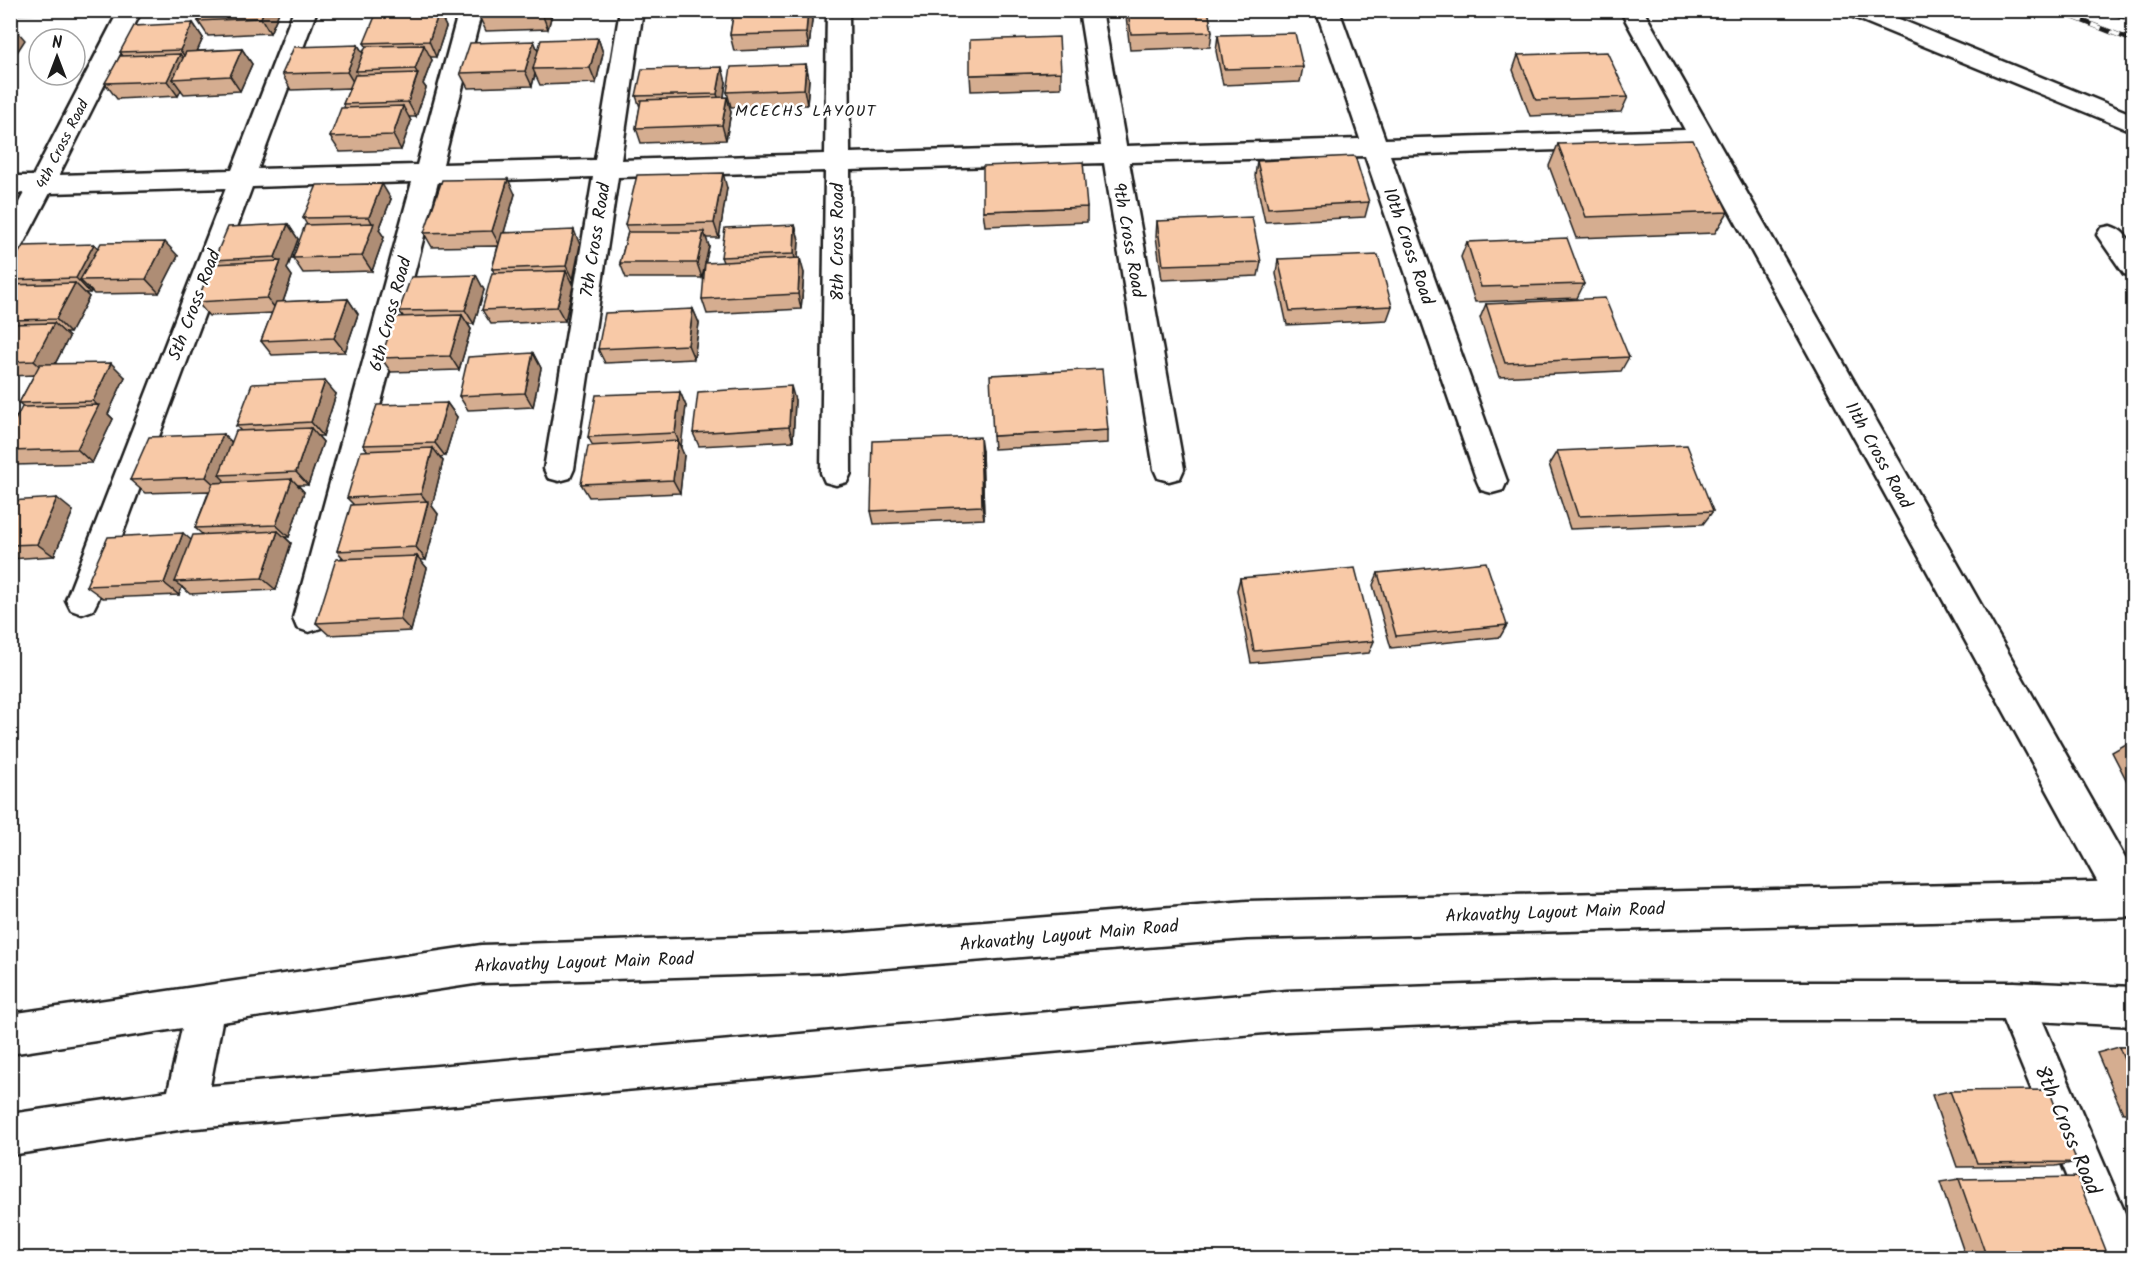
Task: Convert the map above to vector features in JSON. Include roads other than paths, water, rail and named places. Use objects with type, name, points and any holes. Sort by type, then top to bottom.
[{"type":"street","name":"4th Cross Road","points":[[10,245],[131,10]]},
{"type":"street","name":"5th Cross Road","points":[[82,600],[306,10]]},
{"type":"street","name":"6th Cross Road","points":[[309,618],[471,10]]},
{"type":"street","name":"7th Cross Road","points":[[559,469],[632,10]]},
{"type":"street","name":"8th Cross Road","points":[[836,473],[838,10]]},
{"type":"street","name":"9th Cross Road","points":[[1090,10],[1169,469]]},
{"type":"street","name":"10th Cross Road","points":[[1327,10],[1492,482]]},
{"type":"street","name":"11th Cross Road","points":[[1631,10],[2130,899]]},
{"type":"street","points":[[1856,10],[2133,124]]},
{"type":"street","points":[[10,185],[1702,138]]},
{"type":"street","points":[[2110,235],[2133,267]]},
{"type":"street","name":"Arkavathy Layout Main Road","points":[[10,1034],[481,964],[836,953],[1246,920],[2130,899]]},
{"type":"street","points":[[10,1135],[185,1109],[1287,1011],[1552,1001],[2014,1001],[2133,1006]]},
{"type":"street","name":"8th Cross Road","points":[[2014,1001],[2122,1258]]},
{"type":"street","points":[[185,1109],[206,1004]]},
{"type":"railway","points":[[2055,10],[2134,41]]},
{"type":"railway","points":[[2106,10],[2134,21]]},
{"type":"district","name":"MCECHS LAYOUT","points":[[806,110]]}]
